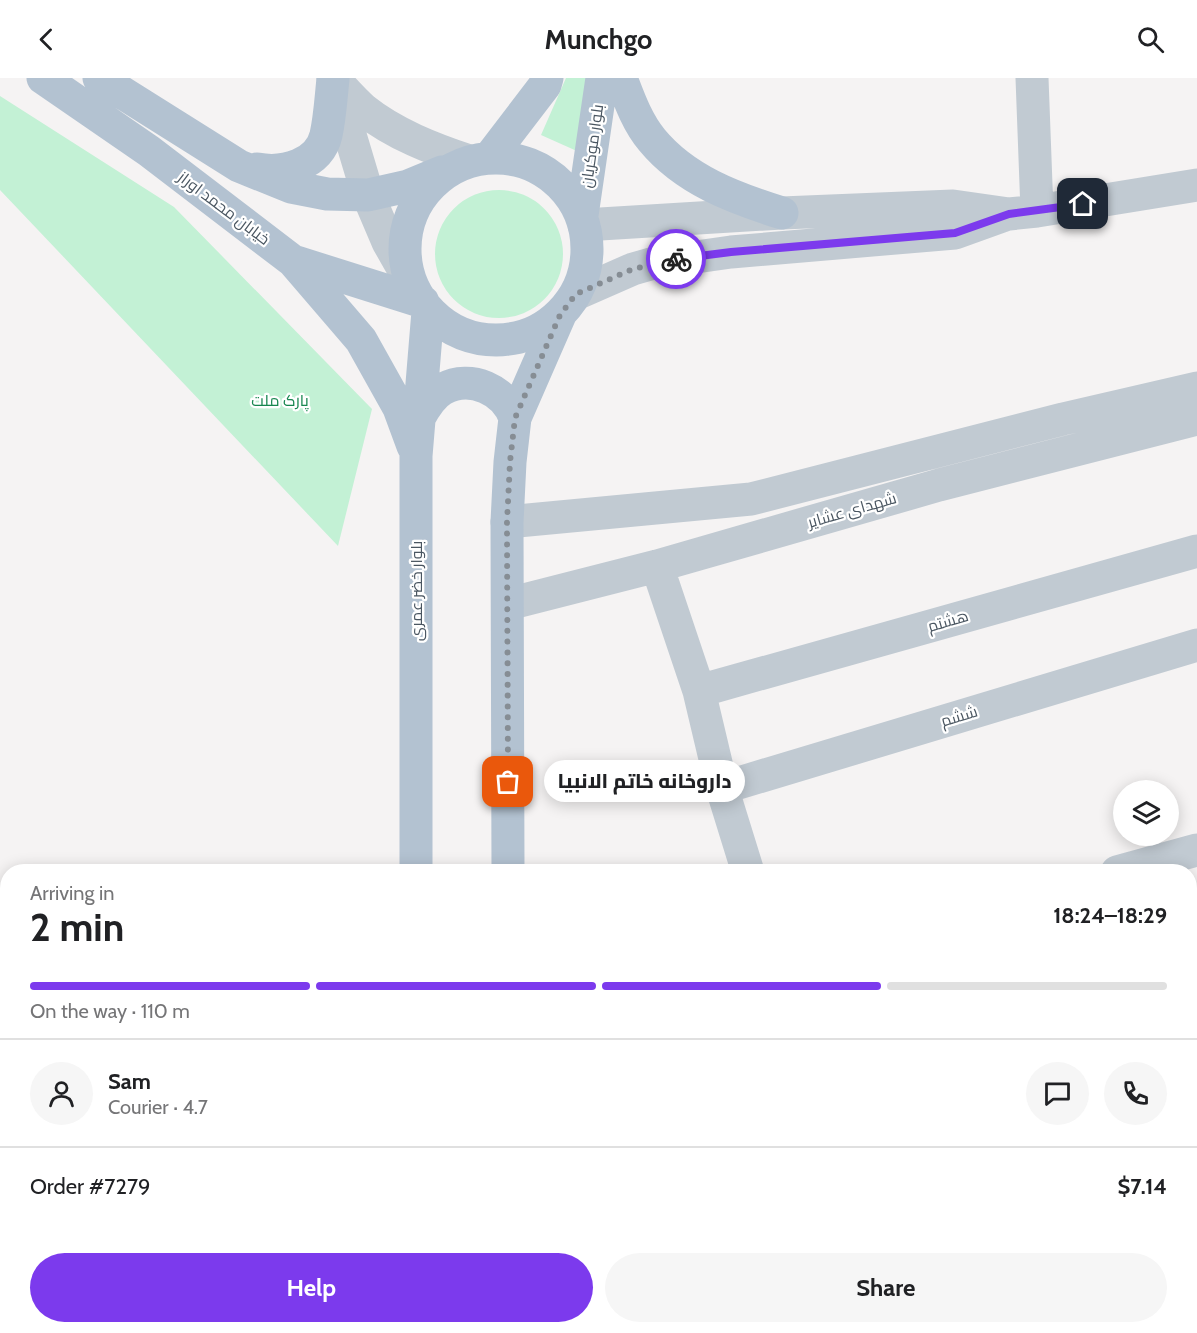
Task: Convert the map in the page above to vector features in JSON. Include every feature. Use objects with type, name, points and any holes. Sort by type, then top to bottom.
[{"type":"main road","name":"خیابان محمد اوراز","points":[[43,78],[149,151],[293,261],[420,297]]},
{"type":"main road","points":[[99,78],[239,166],[291,187],[327,194],[368,195],[408,186],[469,162],[518,160],[545,171],[567,190],[583,220],[588,241],[586,269],[515,418],[507,522],[508,864]]},
{"type":"main road","points":[[239,166],[271,172],[295,168],[312,158],[326,138],[333,78]]},
{"type":"main road","points":[[547,78],[545,85],[469,162],[430,185],[415,206],[409,221],[404,254],[420,297],[447,326],[469,336],[493,340],[517,338],[540,329],[568,304]]},
{"type":"main road","name":"بلوار موکریان","points":[[583,220],[602,78]]},
{"type":"main road","points":[[621,78],[632,106],[651,138],[670,158],[693,176],[720,191],[782,213]]},
{"type":"main road","points":[[293,261],[362,340],[399,408],[416,456]]},
{"type":"main road","name":"بلوار خضر عمری","points":[[416,864],[416,456],[419,418],[420,297]]},
{"type":"main road","points":[[419,418],[427,405],[444,388],[468,384],[483,386],[495,391],[505,399],[515,418]]},
{"type":"street","points":[[333,78],[364,110],[390,127],[469,162]]},
{"type":"street","points":[[333,78],[368,195],[388,242],[420,297]]},
{"type":"street","points":[[1023,213],[1032,78]]},
{"type":"street","points":[[568,304],[633,269],[654,263],[731,252],[955,233],[1023,213],[1197,185]]},
{"type":"street","points":[[583,220],[953,206],[1023,213]]},
{"type":"street","points":[[507,522],[751,499],[1197,387]]},
{"type":"street","name":"شهدای عشایر","points":[[508,604],[657,566],[939,484],[1197,419]]},
{"type":"street","name":"هشتم","points":[[699,691],[1197,551]]},
{"type":"street","points":[[657,566],[699,691],[722,788],[746,864]]},
{"type":"street","name":"ششم","points":[[722,788],[1197,645]]},
{"type":"street","points":[[1146,864],[1197,850]]},
{"type":"green space","points":[[566,78],[591,78],[588,156],[541,135]]},
{"type":"green space","name":"پارک ملت","points":[[0,96],[174,207],[372,409],[338,546],[0,190]]},
{"type":"green space","points":[[499,190],[524,194],[545,208],[559,229],[563,254],[559,279],[545,300],[524,314],[499,318],[474,314],[453,300],[439,279],[435,254],[439,229],[453,208],[474,194]]},
{"type":"way so far","points":[[508,782],[507,522],[515,418],[560,315],[576,294],[633,269],[676,259]]},
{"type":"place","name":"داروخانه خاتم الانبیا","points":[[508,782]]},
{"type":"route","points":[[676,259],[731,252],[955,233],[1009,214],[1083,204]]}]
